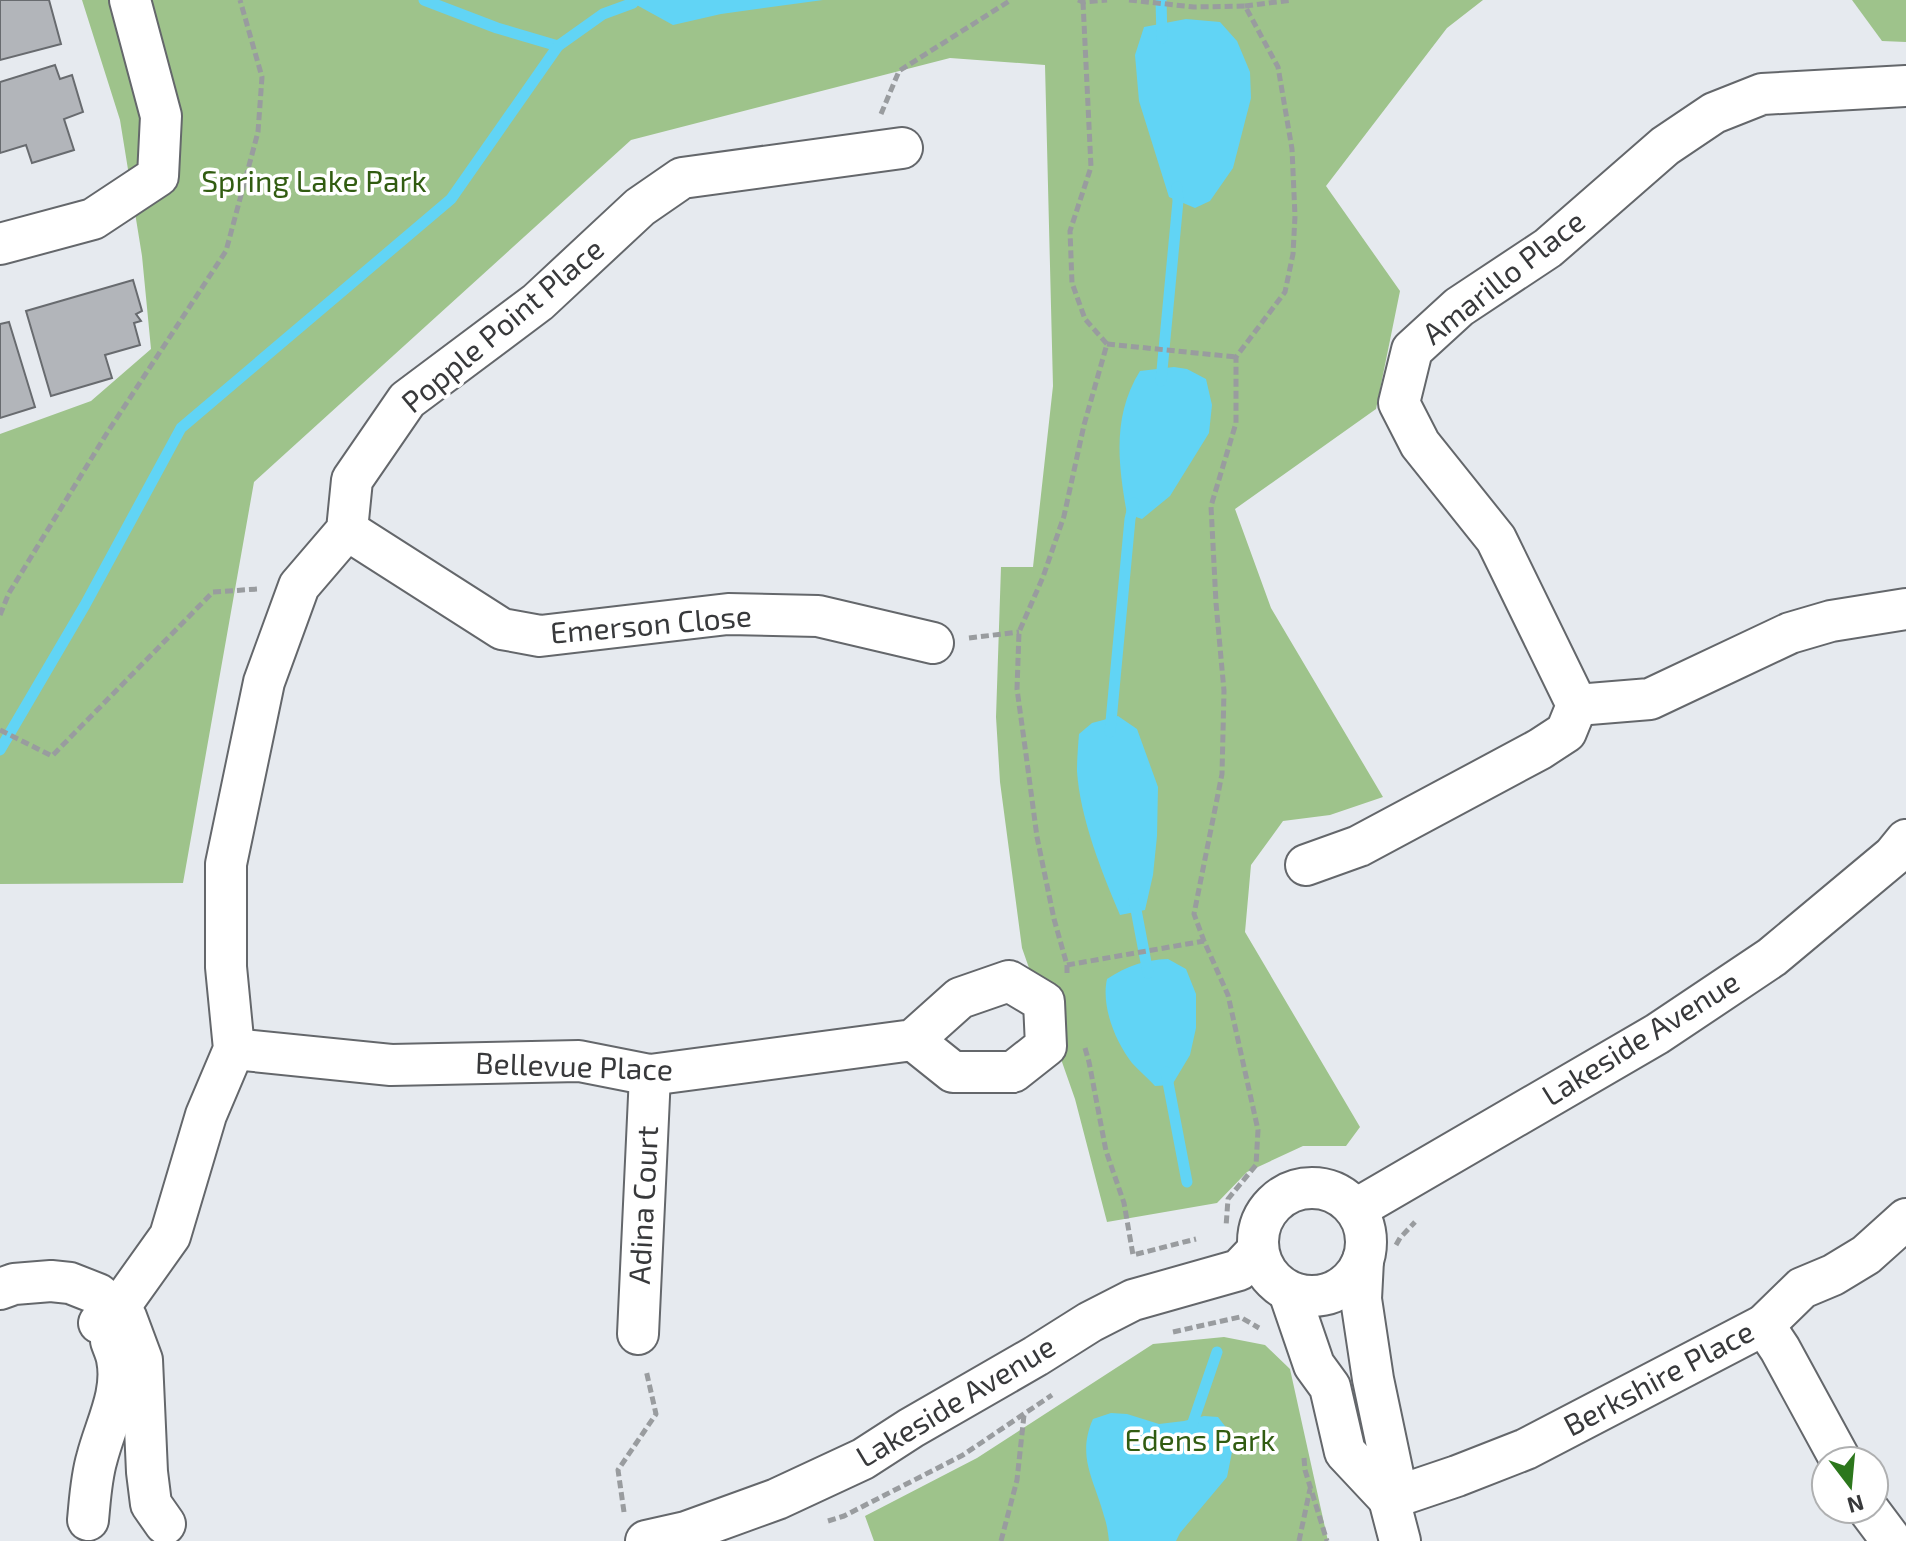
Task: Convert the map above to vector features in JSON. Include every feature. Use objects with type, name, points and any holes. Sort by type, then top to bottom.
[{"type":"street","points":[[0,244],[93,219],[158,176],[161,116],[130,0]]},
{"type":"street","name":"Amarillo Place","points":[[1577,705],[1496,539],[1420,444],[1399,403],[1412,350],[1459,307],[1548,248],[1665,146],[1714,113],[1762,94],[1906,86]]},
{"type":"street","name":"Popple Point Place","points":[[347,530],[352,480],[407,400],[538,302],[640,207],[682,178],[883,151]]},
{"type":"street","points":[[108,1316],[170,1236],[206,1115],[234,1049],[226,967],[226,864],[264,682],[299,586],[347,530]]},
{"type":"street","name":"Emerson Close","points":[[347,530],[502,629],[540,636],[728,614],[818,616],[933,643]]},
{"type":"street","points":[[1306,865],[1359,846],[1540,749],[1566,732],[1577,705],[1650,699],[1790,633],[1831,621],[1906,609]]},
{"type":"street","name":"Lakeside Avenue","points":[[1356,1209],[1657,1034],[1759,966],[1893,856],[1906,840]]},
{"type":"street","name":"Bellevue Place","points":[[234,1049],[391,1065],[579,1061],[650,1075],[913,1040]]},
{"type":"street","name":"Adina Court","points":[[638,1334],[650,1075]]},
{"type":"street","points":[[1308,1188],[1326,1189],[1356,1209],[1366,1242],[1379,1255],[1343,1286],[1312,1296],[1289,1292],[1271,1277],[1242,1241],[1258,1233],[1264,1216],[1275,1202],[1290,1192],[1308,1188]]},
{"type":"street","name":"Berkshire Place","points":[[1389,1499],[1526,1449],[1764,1325],[1802,1288],[1833,1275],[1866,1255],[1906,1219]]},
{"type":"street","name":"Lakeside Avenue","points":[[636,1527],[686,1532],[777,1499],[863,1459],[1090,1322],[1133,1300],[1239,1270],[1242,1241]]},
{"type":"street","points":[[1379,1255],[1361,1299],[1373,1379],[1393,1474],[1389,1499],[1400,1541]]},
{"type":"street","points":[[0,1289],[14,1284],[70,1283],[98,1294],[108,1316],[110,1339],[117,1360],[118,1383],[90,1494],[75,1534]]},
{"type":"street","points":[[1289,1292],[1314,1365],[1330,1387],[1345,1452],[1389,1499]]},
{"type":"street","points":[[0,1302],[126,1317],[142,1360],[151,1504],[173,1536]]},
{"type":"street","points":[[1764,1325],[1832,1445]]},
{"type":"street","points":[[75,1534],[102,1511],[127,1506],[152,1513],[173,1536]]},
{"type":"path","points":[[0,615],[9,593],[107,433],[226,251],[258,132],[262,77],[240,0]]},
{"type":"path","points":[[883,151],[899,71],[1011,0]]},
{"type":"path","points":[[1107,0],[1080,1],[1091,167],[1070,231],[1072,283],[1085,319],[1107,344],[1236,357]]},
{"type":"path","points":[[1129,0],[1194,7],[1245,6],[1292,0]]},
{"type":"path","points":[[1242,1241],[1228,1199],[1256,1165],[1258,1130],[1228,995],[1194,914],[1222,774],[1224,705],[1211,506],[1236,423],[1236,357],[1285,292],[1293,254],[1295,216],[1292,149],[1278,67],[1245,6]]},
{"type":"path","points":[[1067,980],[1067,965],[1037,837],[1017,689],[1019,632],[1043,577],[1064,516],[1084,425],[1107,344]]},
{"type":"path","points":[[0,730],[52,756],[213,592],[299,586]]},
{"type":"path","points":[[933,643],[1019,632]]},
{"type":"path","points":[[1067,965],[1204,941]]},
{"type":"path","points":[[1081,1035],[1106,1151],[1124,1203],[1133,1255],[1210,1235]]},
{"type":"path","points":[[1379,1255],[1420,1216]]},
{"type":"path","points":[[1160,1335],[1240,1317],[1265,1331]]},
{"type":"path","points":[[636,1527],[618,1470],[656,1414],[638,1334]]},
{"type":"path","points":[[814,1526],[844,1516],[963,1455],[1058,1391]]},
{"type":"path","points":[[1001,1541],[1017,1480],[1024,1414]]},
{"type":"path","points":[[1304,1456],[1305,1470],[1327,1541]]},
{"type":"path","points":[[1299,1541],[1310,1488]]},
{"type":"green space","name":"Spring Lake Park","points":[[82,0],[1483,0],[1447,28],[1326,186],[1400,291],[1376,409],[1235,509],[1271,608],[1383,797],[1330,815],[1283,821],[1251,865],[1245,932],[1360,1127],[1346,1146],[1303,1146],[1247,1172],[1217,1203],[1107,1222],[1075,1099],[1022,948],[1000,782],[996,717],[1001,567],[1033,567],[1053,386],[1045,65],[950,58],[631,140],[254,482],[183,883],[0,884],[0,434],[91,401],[151,349],[142,256],[120,120]]},
{"type":"green space","points":[[1852,0],[1906,0],[1906,42],[1882,41]]},
{"type":"green space","name":"Edens Park","points":[[1224,1337],[1265,1345],[1290,1369],[1328,1541],[874,1541],[865,1516],[977,1458],[1153,1344]]},
{"type":"water","points":[[635,0],[823,0],[721,14],[673,25],[633,3]]},
{"type":"water","points":[[1186,19],[1220,22],[1237,41],[1250,72],[1251,98],[1233,168],[1210,201],[1195,208],[1169,197],[1139,101],[1135,55],[1144,27]]},
{"type":"water","points":[[1174,367],[1187,369],[1206,379],[1212,405],[1209,433],[1170,496],[1142,519],[1127,514],[1120,459],[1121,423],[1131,388],[1140,371]]},
{"type":"water","points":[[1118,716],[1137,729],[1158,787],[1153,875],[1145,910],[1120,915],[1087,826],[1077,771],[1079,734],[1092,723]]},
{"type":"water","points":[[1168,959],[1186,969],[1196,994],[1196,1028],[1190,1055],[1172,1085],[1155,1086],[1132,1063],[1120,1044],[1108,1012],[1107,979],[1143,962]]},
{"type":"water","points":[[1111,1413],[1127,1414],[1159,1424],[1204,1416],[1218,1417],[1228,1430],[1232,1452],[1227,1477],[1176,1541],[1109,1541],[1089,1469],[1086,1445],[1093,1419]]},
{"type":"building","points":[[0,0],[49,0],[61,44],[0,60]]},
{"type":"building","points":[[55,65],[60,79],[72,75],[83,112],[64,119],[74,150],[32,163],[26,145],[0,153],[0,82]]},
{"type":"building","points":[[133,280],[142,311],[136,314],[141,321],[134,323],[140,345],[105,355],[112,378],[51,396],[26,311]]},
{"type":"building","points":[[9,322],[35,407],[0,418],[0,324]]},
{"type":"waterway","points":[[424,0],[497,28],[558,46]]},
{"type":"waterway","points":[[1161,0],[1162,38]]},
{"type":"waterway","points":[[0,750],[85,605],[181,428],[451,199],[558,46],[603,14],[633,3]]},
{"type":"waterway","points":[[1161,381],[1177,187]]},
{"type":"waterway","points":[[1110,732],[1134,503]]},
{"type":"waterway","points":[[1134,899],[1148,973]]},
{"type":"waterway","points":[[1166,1072],[1187,1182]]},
{"type":"waterway","points":[[1190,1431],[1217,1352]]}]
